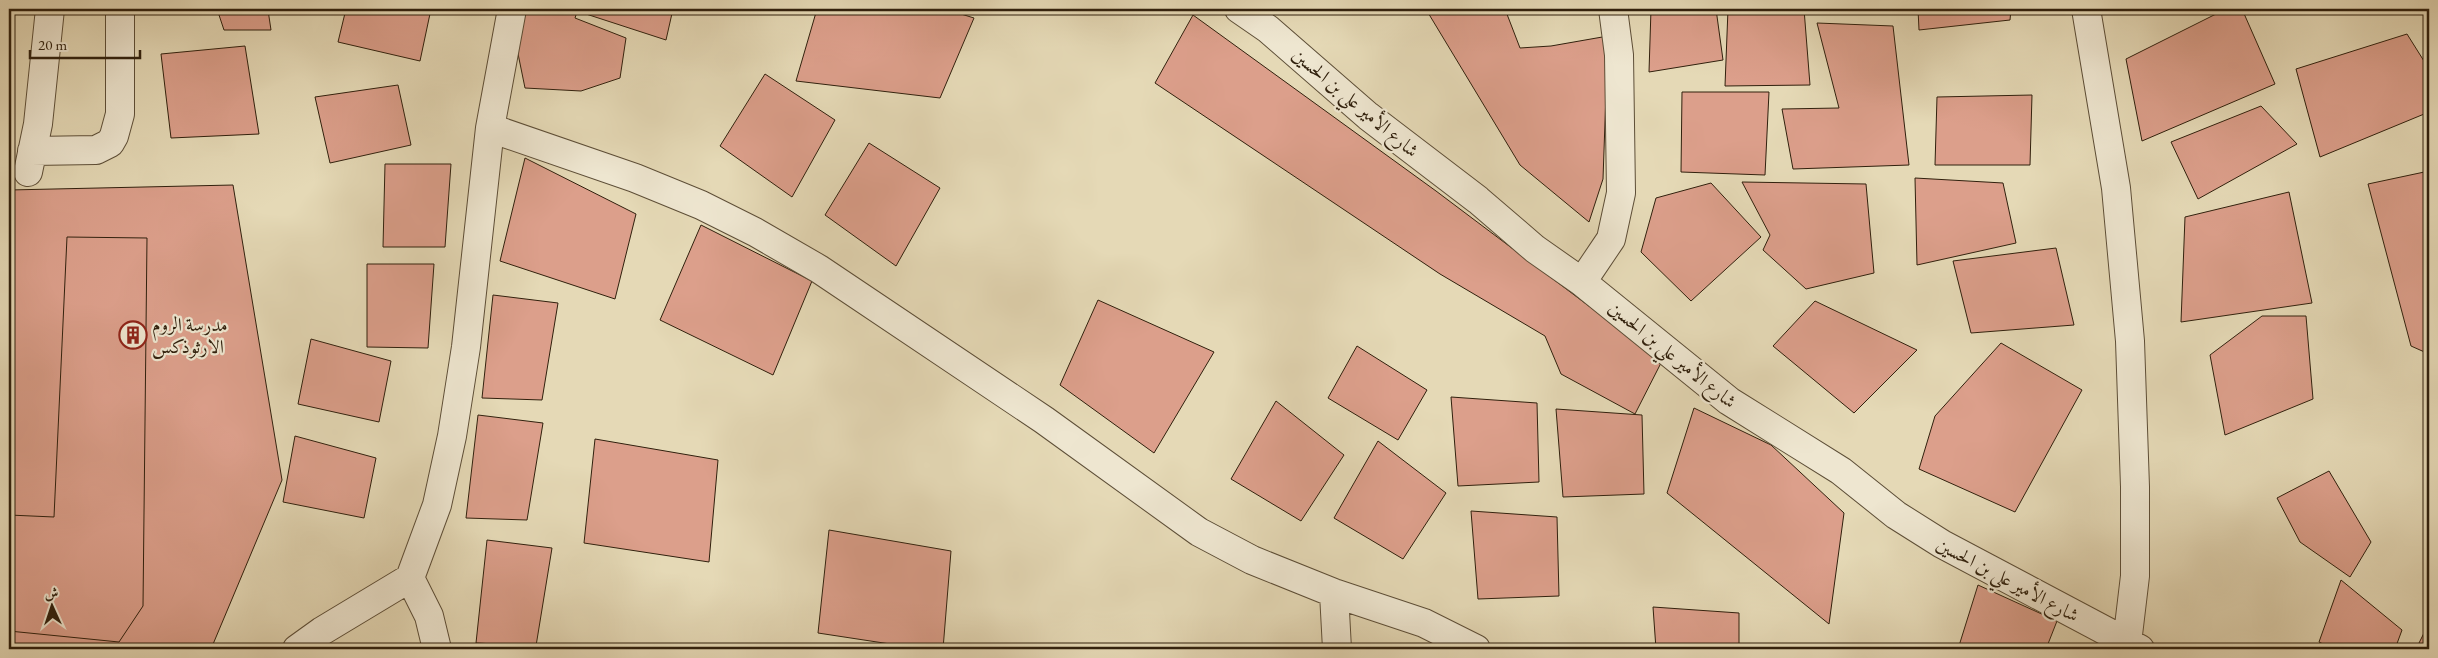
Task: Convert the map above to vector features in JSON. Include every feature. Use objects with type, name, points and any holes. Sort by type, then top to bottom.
[{"type":"street","points":[[50,9],[38,124],[30,161],[96,150],[110,143],[120,114],[120,9]]},
{"type":"street","points":[[296,649],[322,631],[410,578],[437,504],[452,436],[466,348],[490,128],[512,9]]},
{"type":"street","name":"شارع الأمير علي بن الحسين","points":[[1239,9],[1268,29],[1368,116],[1478,200],[1535,249],[1582,282],[1729,401],[1842,471],[1896,515],[1942,544],[2134,646]]},
{"type":"street","points":[[1582,282],[1610,239],[1621,193],[1619,55],[1613,9]]},
{"type":"street","points":[[2086,9],[2116,188],[2130,341],[2135,487],[2134,646]]},
{"type":"street","points":[[490,128],[635,178],[700,205],[756,232],[819,269],[1044,420],[1199,532],[1252,560],[1334,593],[1424,624],[1476,649]]},
{"type":"street","points":[[410,578],[429,616],[436,649]]},
{"type":"street","points":[[1334,593],[1337,649]]},
{"type":"building","points":[[167,9],[276,9],[268,10],[271,30],[224,30],[218,12],[167,12]]},
{"type":"building","points":[[346,9],[431,9],[420,61],[338,42]]},
{"type":"building","points":[[522,9],[578,9],[575,18],[626,38],[620,78],[581,91],[525,88],[515,39]]},
{"type":"building","points":[[584,9],[673,9],[666,40],[583,13]]},
{"type":"building","points":[[817,9],[945,9],[974,18],[940,98],[796,81]]},
{"type":"building","points":[[1434,9],[1505,9],[1520,48],[1551,46],[1608,36],[1603,179],[1589,222],[1520,165],[1427,11]]},
{"type":"building","points":[[1651,9],[1716,9],[1723,60],[1649,72]]},
{"type":"building","points":[[1728,9],[1804,9],[1810,85],[1725,86]]},
{"type":"building","points":[[1918,9],[2011,9],[2010,20],[1919,30]]},
{"type":"building","points":[[2226,9],[2242,9],[2275,84],[2142,141],[2126,59]]},
{"type":"building","points":[[1193,15],[1436,191],[1662,361],[1635,414],[1561,374],[1545,336],[1440,274],[1155,83]]},
{"type":"building","points":[[1817,23],[1893,26],[1909,165],[1793,169],[1782,109],[1839,108]]},
{"type":"building","points":[[2407,34],[2429,69],[2429,112],[2320,157],[2296,69]]},
{"type":"building","points":[[245,46],[259,134],[171,138],[161,54]]},
{"type":"building","points":[[765,74],[835,120],[792,197],[720,146]]},
{"type":"building","points":[[398,85],[411,145],[330,163],[315,97]]},
{"type":"building","points":[[1682,92],[1769,92],[1765,175],[1681,172]]},
{"type":"building","points":[[2032,95],[2030,165],[1935,165],[1937,97]]},
{"type":"building","points":[[2261,106],[2297,144],[2198,199],[2171,142]]},
{"type":"building","points":[[869,143],[940,188],[896,266],[825,215]]},
{"type":"building","points":[[525,158],[636,214],[615,299],[500,261]]},
{"type":"building","points":[[385,164],[451,164],[445,247],[383,247]]},
{"type":"building","points":[[2429,171],[2429,354],[2411,346],[2368,184]]},
{"type":"building","points":[[1915,178],[2003,183],[2016,243],[1917,265]]},
{"type":"building","points":[[1742,182],[1866,184],[1874,273],[1806,289],[1763,250],[1770,235]]},
{"type":"building","points":[[1711,183],[1761,237],[1691,301],[1641,252],[1656,198]]},
{"type":"building","name":"مدرسة الروم الارثوذكس","points":[[233,185],[282,480],[211,649],[9,649],[9,190]]},
{"type":"building","points":[[2289,192],[2312,303],[2181,322],[2185,217]]},
{"type":"building","points":[[701,225],[812,281],[773,375],[660,320]]},
{"type":"building","points":[[67,237],[147,238],[143,606],[119,642],[9,631],[9,515],[54,517]]},
{"type":"building","points":[[2056,248],[2074,325],[1971,333],[1953,261]]},
{"type":"building","points":[[367,264],[434,264],[428,348],[367,347]]},
{"type":"building","points":[[493,295],[558,303],[542,400],[482,398]]},
{"type":"building","points":[[1098,300],[1214,352],[1154,453],[1060,385]]},
{"type":"building","points":[[1815,301],[1917,350],[1854,413],[1773,346]]},
{"type":"building","points":[[2262,316],[2306,316],[2313,399],[2225,435],[2210,355]]},
{"type":"building","points":[[311,339],[391,361],[379,422],[298,404]]},
{"type":"building","points":[[2001,343],[2082,390],[2015,512],[1919,469],[1935,416]]},
{"type":"building","points":[[1357,346],[1427,390],[1398,440],[1328,398]]},
{"type":"building","points":[[1451,397],[1537,403],[1539,482],[1458,486]]},
{"type":"building","points":[[1276,401],[1344,455],[1301,521],[1231,479]]},
{"type":"building","points":[[1694,408],[1771,445],[1844,513],[1829,624],[1667,493]]},
{"type":"building","points":[[1556,409],[1642,415],[1644,494],[1563,497]]},
{"type":"building","points":[[478,415],[543,423],[527,520],[466,518]]},
{"type":"building","points":[[295,436],[376,458],[364,518],[283,502]]},
{"type":"building","points":[[595,439],[718,460],[709,562],[584,543]]},
{"type":"building","points":[[1378,441],[1446,493],[1403,559],[1334,518]]},
{"type":"building","points":[[2329,471],[2371,542],[2350,577],[2300,542],[2277,498]]},
{"type":"building","points":[[1471,511],[1557,517],[1559,596],[1478,599]]},
{"type":"building","points":[[829,530],[951,551],[943,649],[923,649],[818,633]]},
{"type":"building","points":[[487,540],[552,548],[536,646],[476,643]]},
{"type":"building","points":[[2341,580],[2402,630],[2395,649],[2333,649],[2319,642]]},
{"type":"building","points":[[1978,585],[2057,621],[2046,649],[1958,649]]},
{"type":"building","points":[[1653,607],[1739,613],[1739,649],[1656,649]]},
{"type":"building","points":[[2429,623],[2429,649],[2416,649]]},
{"type":"place","name":"مدرسة الروم الارثوذكس","points":[[133,335]]}]
